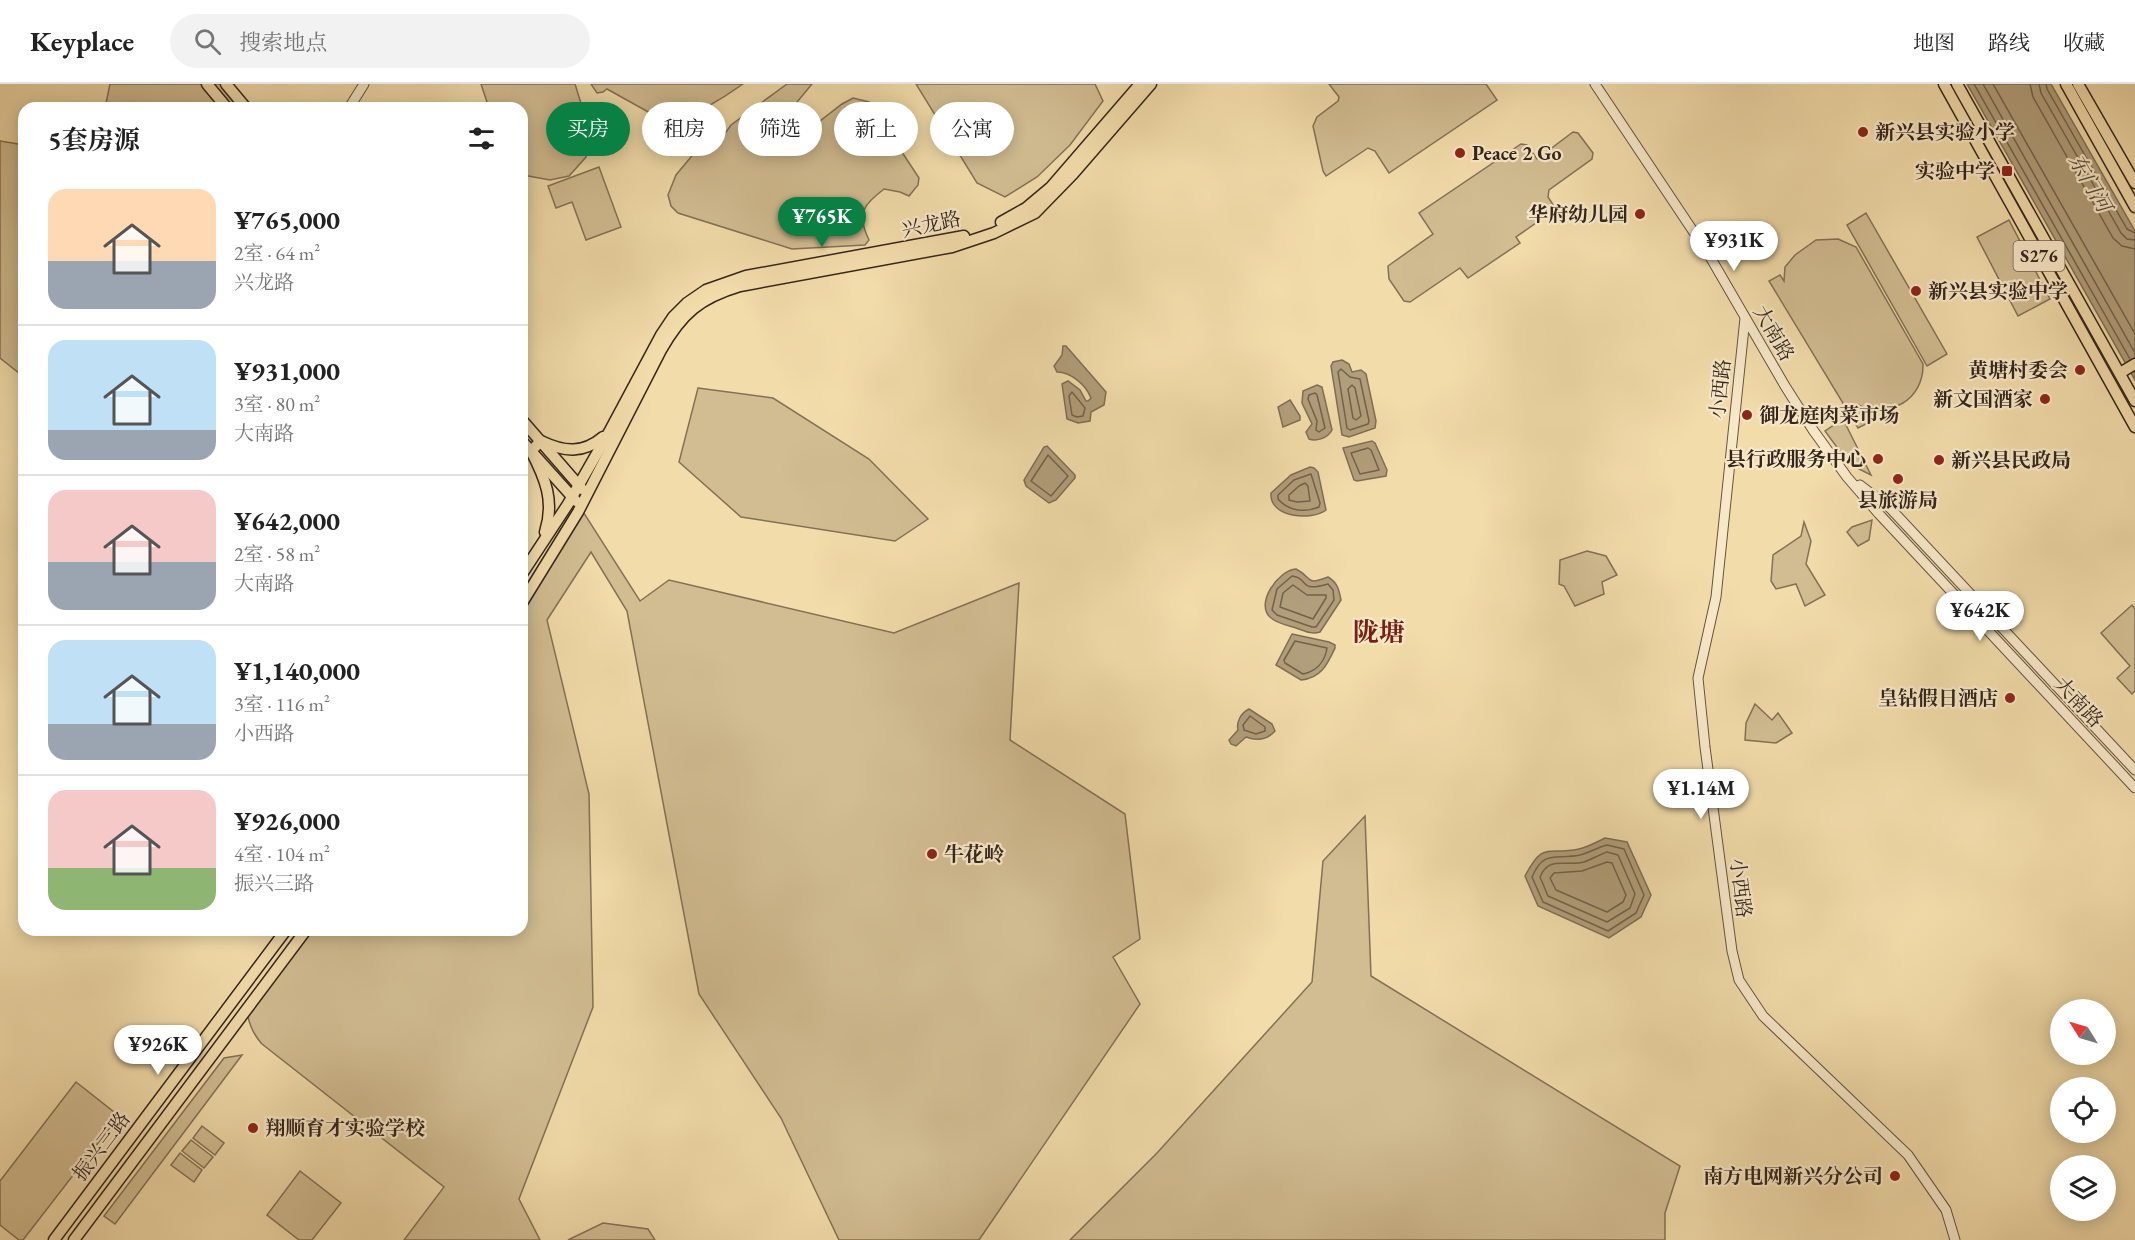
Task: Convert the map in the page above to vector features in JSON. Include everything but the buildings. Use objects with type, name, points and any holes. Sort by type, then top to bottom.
[{"type":"main road","points":[[207,84],[222,102]]},
{"type":"main road","points":[[226,84],[241,102]]},
{"type":"main road","name":"兴龙路","points":[[582,489],[652,351],[673,317],[687,303],[706,290],[746,276],[950,240],[990,227],[1026,208],[1050,187],[1140,84]]},
{"type":"main road","name":"兴龙路","points":[[572,497],[582,489],[672,330],[698,304],[717,293],[740,286],[952,247],[994,233],[1035,213],[1073,174],[1150,84]]},
{"type":"main road","name":"S276","points":[[1944,84],[2135,427]]},
{"type":"main road","name":"S276","points":[[1957,84],[2135,401]]},
{"type":"main road","points":[[2066,84],[2135,207]]},
{"type":"main road","points":[[2078,84],[2135,183]]},
{"type":"main road","points":[[2120,373],[2135,364]]},
{"type":"main road","points":[[528,427],[582,489],[580,506],[528,593]]},
{"type":"main road","points":[[541,441],[554,447],[574,451],[594,444],[608,434]]},
{"type":"main road","points":[[531,451],[541,441]]},
{"type":"main road","points":[[528,448],[580,506]]},
{"type":"main road","points":[[531,451],[543,474],[550,496],[548,523],[543,539]]},
{"type":"main road","points":[[528,564],[572,497]]},
{"type":"main road","name":"振兴三路","points":[[54,1240],[282,936]]},
{"type":"main road","name":"振兴三路","points":[[74,1240],[302,936]]},
{"type":"main road","points":[[262,962],[275,972]]},
{"type":"street","points":[[353,102],[364,84]]},
{"type":"street","name":"大南路","points":[[1595,84],[1709,255],[1813,430],[1847,477],[2135,788]]},
{"type":"street","name":"小西路","points":[[1745,318],[1716,597],[1698,678],[1732,951],[1739,980],[1763,1016],[1908,1155],[1946,1210],[1955,1240]]},
{"type":"street","name":"大南路","points":[[1847,477],[1890,508],[2135,770]]},
{"type":"shaded area","points":[[110,84],[226,84],[241,102],[106,102]]},
{"type":"shaded area","points":[[481,84],[575,84],[581,102],[546,102],[546,156],[586,156],[569,176],[550,180],[528,176],[528,102],[487,102]]},
{"type":"shaded area","points":[[591,84],[743,84],[715,102],[642,102],[642,109],[607,89],[597,93]]},
{"type":"shaded area","points":[[787,84],[812,84],[797,102],[762,102]]},
{"type":"shaded area","points":[[916,84],[1095,84],[1103,101],[1070,145],[1037,177],[1005,197],[977,183],[960,156],[1014,156],[1014,102],[930,102],[930,107]]},
{"type":"shaded area","points":[[1329,84],[1486,84],[1497,100],[1389,173],[1375,151],[1368,148],[1326,176],[1313,126],[1317,117],[1338,101],[1339,97]]},
{"type":"shaded area","points":[[853,98],[869,102],[846,102]]},
{"type":"shaded area","points":[[834,110],[834,156],[905,156],[919,178],[918,185],[909,196],[884,189],[871,200],[862,216],[869,240],[865,245],[792,249],[678,213],[671,206],[668,195],[676,175],[692,156],[726,156],[726,132],[738,120],[738,156],[822,156],[822,119]]},
{"type":"shaded area","points":[[1573,132],[1578,133],[1593,153],[1592,159],[1549,190],[1548,197],[1556,209],[1516,237],[1520,243],[1468,278],[1460,268],[1410,302],[1404,301],[1389,279],[1388,266],[1433,234],[1419,213],[1521,144],[1527,145],[1537,159]]},
{"type":"shaded area","points":[[0,141],[18,144],[18,372],[0,358]]},
{"type":"shaded area","points":[[599,167],[621,227],[586,240],[572,202],[556,208],[548,186]]},
{"type":"shaded area","points":[[1866,213],[1947,354],[1927,366],[1847,225]]},
{"type":"shaded area","points":[[2009,220],[2050,299],[2018,316],[1977,237]]},
{"type":"shaded area","points":[[1838,239],[1856,247],[1923,364],[1918,388],[1902,403],[1881,410],[1858,405],[1868,423],[1858,428],[1769,281],[1780,275],[1784,281],[1785,267],[1795,255],[1816,240]]},
{"type":"shaded area","points":[[698,388],[773,398],[869,459],[928,519],[895,541],[741,517],[679,462]]},
{"type":"shaded area","points":[[1843,419],[1871,475],[1849,464],[1825,431]]},
{"type":"shaded area","points":[[580,507],[640,601],[669,580],[894,633],[1019,583],[1010,740],[1125,814],[1140,939],[1113,957],[1140,1004],[979,1240],[839,1240],[781,1118],[699,994],[627,611],[591,552],[547,620],[589,794],[593,1007],[519,1199],[540,1240],[404,1240],[444,1187],[262,1044],[254,1032],[247,1009],[300,936],[528,936],[528,589]]},
{"type":"shaded area","points":[[1872,520],[1869,540],[1858,546],[1847,532],[1852,527]]},
{"type":"shaded area","points":[[1804,522],[1811,541],[1806,564],[1825,595],[1805,606],[1796,584],[1776,589],[1771,581],[1773,555],[1801,536]]},
{"type":"shaded area","points":[[1587,551],[1606,556],[1617,575],[1602,582],[1604,594],[1575,606],[1564,586],[1559,584],[1560,560]]},
{"type":"shaded area","points":[[2132,605],[2135,609],[2135,691],[2132,694],[2117,678],[2130,666],[2101,633]]},
{"type":"shaded area","points":[[1755,704],[1772,720],[1778,713],[1792,733],[1776,743],[1745,740],[1746,723]]},
{"type":"shaded area","points":[[1365,816],[1371,976],[1680,1166],[1665,1213],[1665,1240],[1070,1240],[1157,1153],[1312,982],[1323,861]]},
{"type":"shaded area","points":[[242,1055],[115,1224],[104,1216],[224,1058]]},
{"type":"shaded area","points":[[76,1082],[119,1116],[23,1240],[19,1240],[0,1225],[0,1181]]},
{"type":"shaded area","points":[[202,1126],[224,1143],[215,1155],[193,1138]]},
{"type":"shaded area","points":[[191,1140],[213,1157],[204,1168],[182,1151]]},
{"type":"shaded area","points":[[180,1153],[202,1170],[194,1182],[171,1165]]},
{"type":"shaded area","points":[[300,1171],[341,1203],[312,1240],[299,1240],[267,1215]]},
{"type":"shaded area","points":[[603,1223],[648,1229],[655,1240],[568,1240]]},
{"type":"water","name":"东门河","points":[[1967,84],[2051,84],[2135,231],[2135,380]]},
{"type":"water","points":[[1063,346],[1066,346],[1106,392],[1104,405],[1091,412],[1090,421],[1078,423],[1067,419],[1062,384],[1068,381],[1080,390],[1086,401],[1091,398],[1086,388],[1077,380],[1068,374],[1057,372],[1054,366],[1062,355]]},
{"type":"water","points":[[1342,360],[1349,364],[1352,372],[1361,370],[1366,374],[1376,421],[1375,428],[1349,437],[1342,435],[1331,366],[1333,362]]},
{"type":"water","points":[[1317,385],[1322,387],[1332,430],[1325,437],[1312,440],[1306,432],[1312,424],[1302,403],[1303,391]]},
{"type":"water","points":[[1290,400],[1300,420],[1283,427],[1278,407]]},
{"type":"water","points":[[1372,441],[1387,470],[1386,476],[1354,480],[1343,448]]},
{"type":"water","points":[[1047,446],[1075,475],[1075,478],[1056,500],[1049,503],[1026,486],[1024,480],[1044,447]]},
{"type":"water","points":[[1310,467],[1318,472],[1326,510],[1311,516],[1302,516],[1292,515],[1277,508],[1272,501],[1271,493],[1291,475]]},
{"type":"water","points":[[1296,569],[1312,581],[1328,577],[1339,590],[1341,600],[1320,632],[1310,633],[1282,624],[1266,612],[1265,605],[1270,589],[1282,575]]},
{"type":"water","points":[[1292,634],[1335,645],[1326,665],[1314,677],[1301,680],[1276,665]]},
{"type":"water","points":[[1249,709],[1272,724],[1275,731],[1265,738],[1246,737],[1236,746],[1231,744],[1229,740],[1238,730],[1240,718]]},
{"type":"water","points":[[1605,838],[1627,842],[1651,895],[1641,917],[1609,938],[1538,906],[1525,876],[1542,853],[1579,849]]},
{"type":"place","name":"新兴县实验小学","points":[[1863,132]]},
{"type":"place","name":"Peace 2 Go","points":[[1460,153]]},
{"type":"place","name":"实验中学","points":[[2007,171]]},
{"type":"place","name":"华府幼儿园","points":[[1640,214]]},
{"type":"place","name":"新兴县实验中学","points":[[1916,291]]},
{"type":"place","name":"黄塘村委会","points":[[2080,370]]},
{"type":"place","name":"新文国酒家","points":[[2045,399]]},
{"type":"place","name":"御龙庭肉菜市场","points":[[1747,415]]},
{"type":"place","name":"县行政服务中心","points":[[1878,459]]},
{"type":"place","name":"新兴县民政局","points":[[1939,460]]},
{"type":"place","name":"县旅游局","points":[[1898,479]]},
{"type":"place","name":"皇钻假日酒店","points":[[2010,698]]},
{"type":"place","name":"牛花岭","points":[[932,854]]},
{"type":"place","name":"翔顺育才实验学校","points":[[253,1128]]},
{"type":"place","name":"南方电网新兴分公司","points":[[1895,1176]]},
{"type":"district","name":"陇塘","points":[[1379,632]]}]
